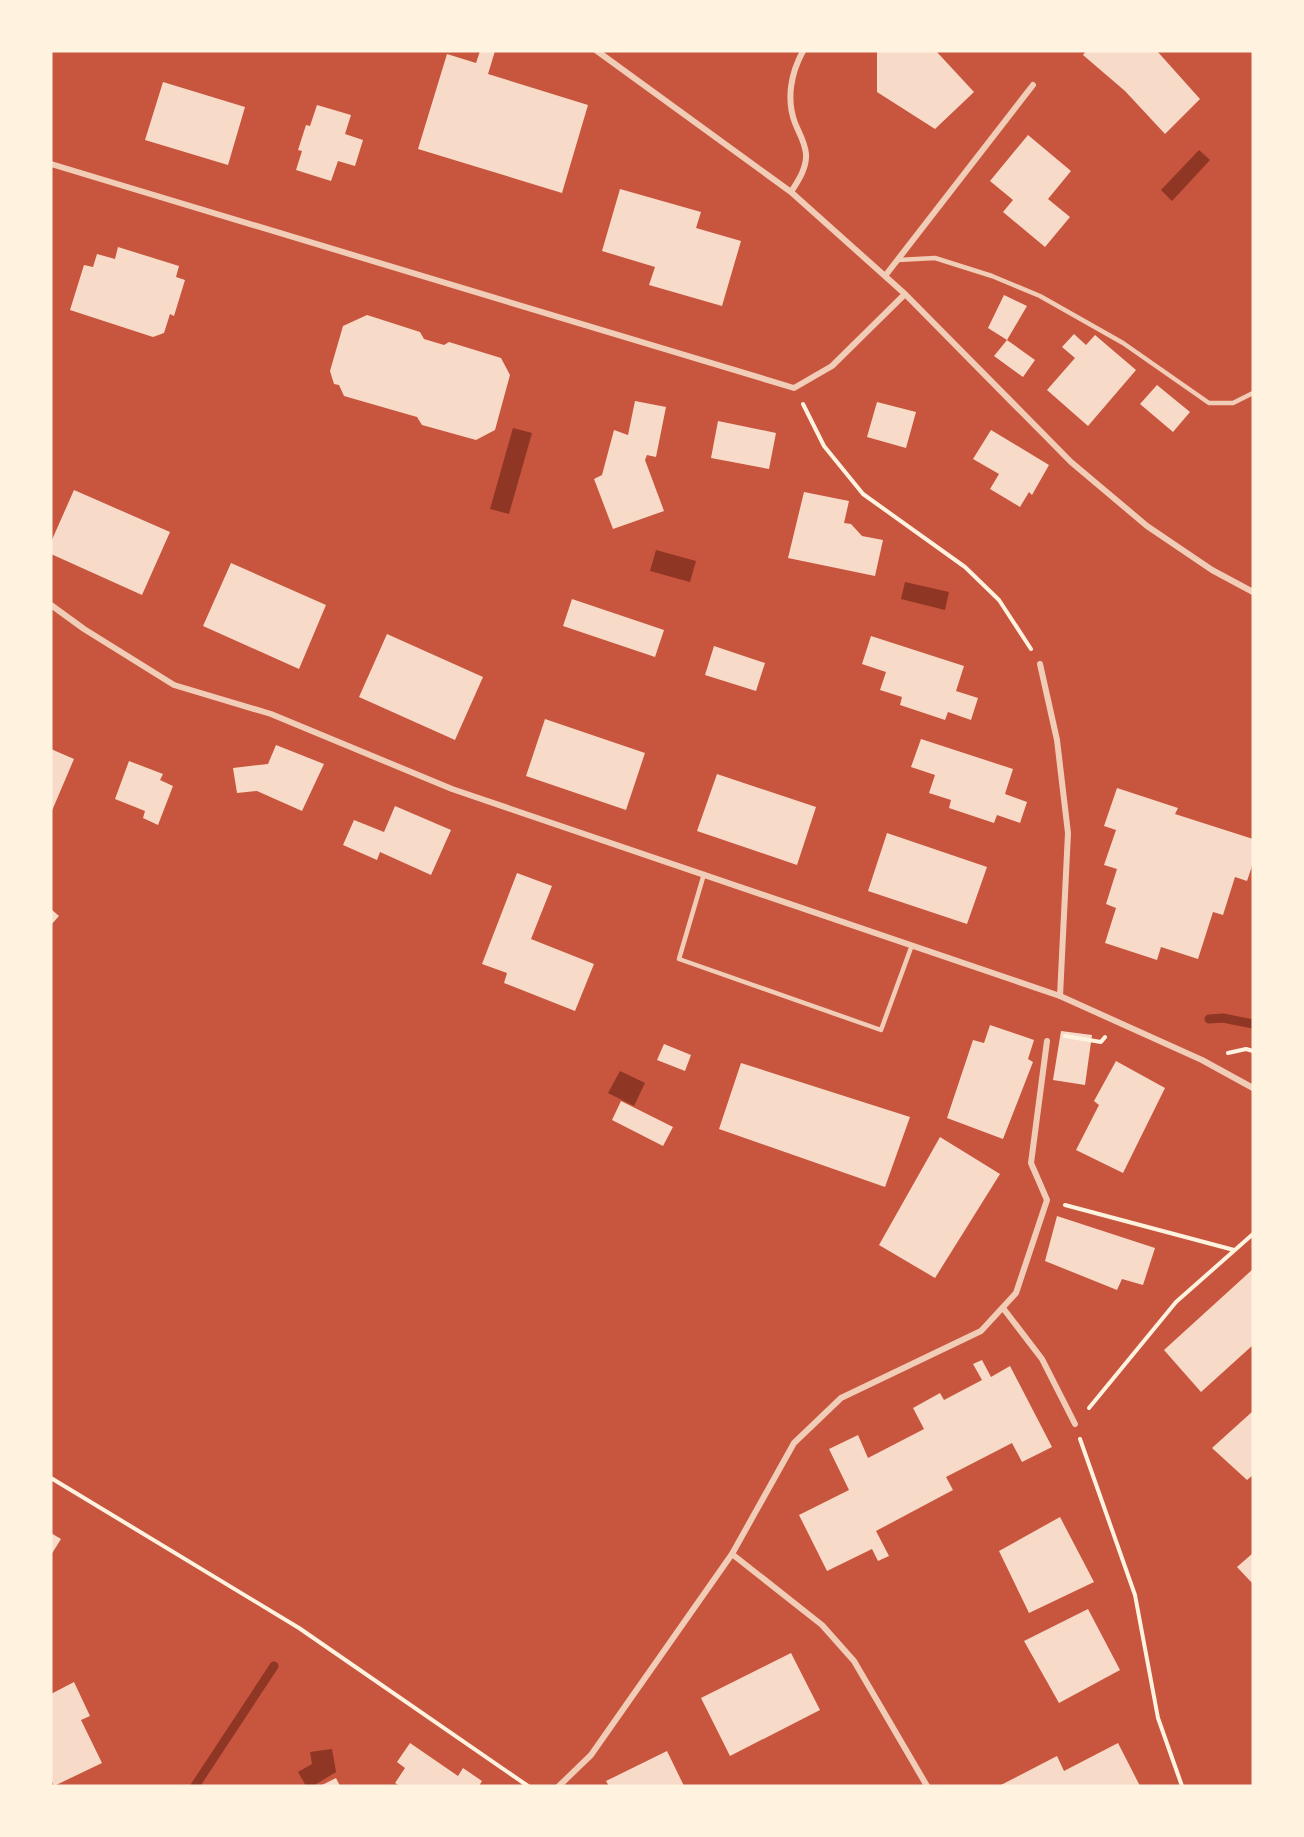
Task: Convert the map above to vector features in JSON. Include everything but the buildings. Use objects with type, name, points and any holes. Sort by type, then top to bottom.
[{"type":"street","points":[[597,51],[791,192],[905,294],[1080,469],[1147,526],[1212,570],[1253,592]]},
{"type":"street","points":[[791,192],[801,175],[806,156],[794,120],[791,81],[803,51]]},
{"type":"street","points":[[885,276],[1033,85]]},
{"type":"street","points":[[51,164],[794,388],[832,366],[905,294]]},
{"type":"street","points":[[51,605],[84,629],[174,685],[271,714],[452,789],[1060,996],[1202,1060],[1253,1088]]},
{"type":"street","points":[[1040,664],[1058,740],[1068,833],[1060,996]]},
{"type":"street","points":[[559,1786],[591,1755],[732,1554],[794,1443],[841,1398],[981,1331],[1016,1293],[1047,1200],[1031,1163],[1047,1041]]},
{"type":"street","points":[[1003,1308],[1042,1359],[1075,1424]]},
{"type":"street","points":[[732,1554],[822,1625],[854,1661],[927,1786]]},
{"type":"lane","points":[[898,261],[935,258],[992,276],[1040,296],[1123,343],[1209,403],[1233,403],[1253,393]]},
{"type":"lane","points":[[704,874],[679,959],[881,1030],[912,945]]},
{"type":"path","points":[[794,388],[824,446],[863,494],[965,567],[990,591],[999,600],[1040,664]]},
{"type":"path","points":[[1047,1041],[1055,1035],[1101,1042],[1108,1034]]},
{"type":"path","points":[[1228,1053],[1246,1049],[1253,1051]]},
{"type":"path","points":[[1047,1200],[1234,1250]]},
{"type":"path","points":[[1182,1786],[1158,1718],[1135,1595],[1075,1424],[1176,1302],[1253,1234]]},
{"type":"path","points":[[51,1478],[299,1628],[528,1786]]},
{"type":"shaded area","points":[[1199,150],[1210,160],[1172,201],[1161,190]]},
{"type":"shaded area","points":[[513,428],[532,433],[509,514],[490,509]]},
{"type":"shaded area","points":[[656,550],[696,561],[690,582],[650,571]]},
{"type":"shaded area","points":[[905,582],[949,592],[945,610],[901,599]]},
{"type":"shaded area","points":[[620,1071],[645,1083],[634,1106],[608,1093]]},
{"type":"shaded area","points":[[332,1749],[336,1772],[313,1786],[306,1786],[298,1772],[312,1764],[310,1752]]},
{"type":"waterway","points":[[1209,1019],[1223,1018],[1253,1024]]},
{"type":"waterway","points":[[195,1786],[274,1666]]}]
